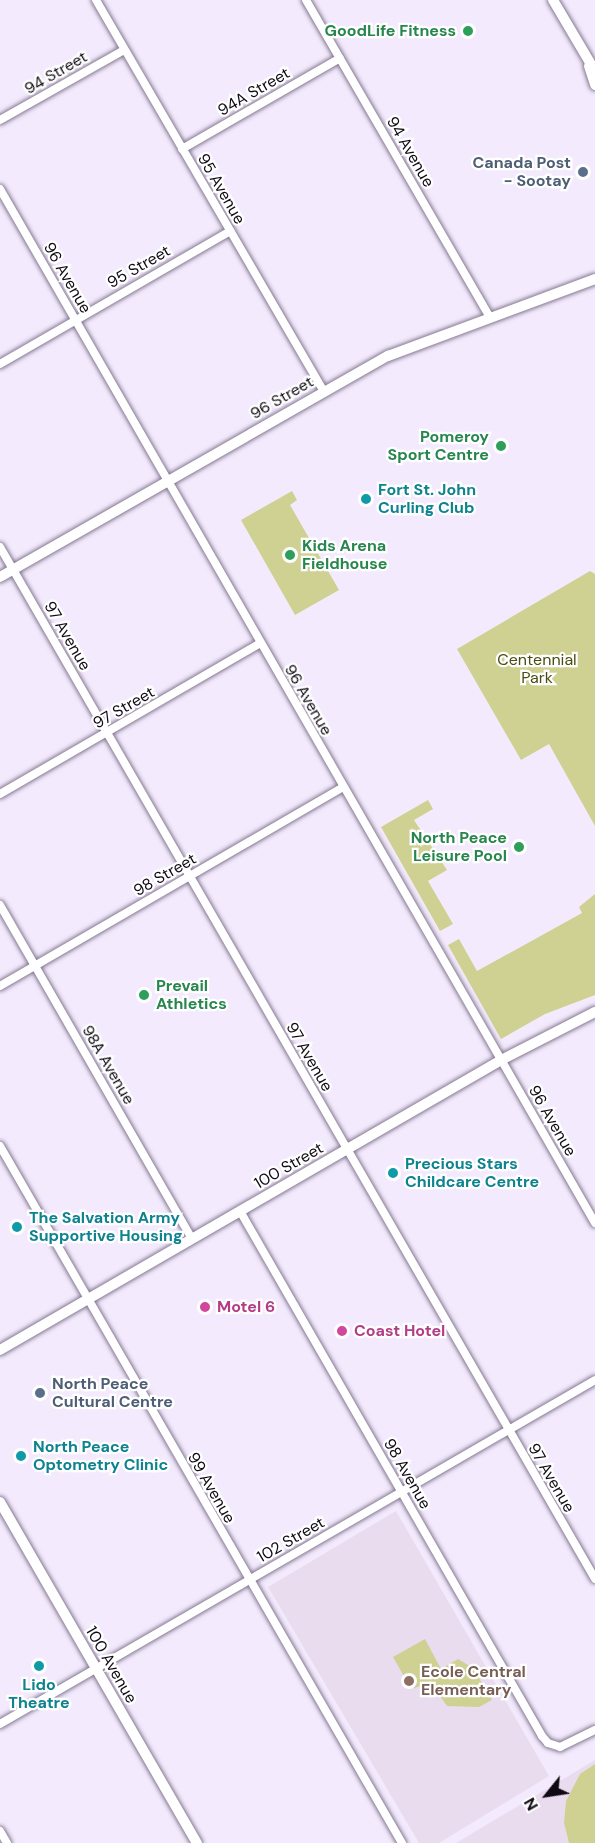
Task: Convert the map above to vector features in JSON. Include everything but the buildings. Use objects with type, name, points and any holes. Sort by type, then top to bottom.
[{"type":"main road","points":[[553,0],[592,67],[595,85]]},
{"type":"main road","name":"96 Street","points":[[0,578],[324,391],[402,349],[595,279]]},
{"type":"main road","name":"100 Street","points":[[0,1350],[501,1060],[595,1012]]},
{"type":"main road","name":"100 Avenue","points":[[0,1502],[197,1843]]},
{"type":"street","name":"95 Avenue","points":[[96,0],[324,391]]},
{"type":"street","name":"94 Avenue","points":[[306,0],[490,317]]},
{"type":"street","name":"94 Street","points":[[0,120],[124,50]]},
{"type":"street","name":"94A Street","points":[[182,148],[340,58]]},
{"type":"street","name":"96 Avenue","points":[[0,189],[595,1223]]},
{"type":"street","name":"95 Street","points":[[0,364],[230,231]]},
{"type":"street","name":"97 Avenue","points":[[0,548],[595,1579]]},
{"type":"street","name":"97 Street","points":[[0,794],[260,643]]},
{"type":"street","name":"98 Street","points":[[0,986],[343,787]]},
{"type":"street","name":"98A Avenue","points":[[0,905],[192,1239]]},
{"type":"street","name":"99 Avenue","points":[[0,1146],[402,1843]]},
{"type":"street","name":"98 Avenue","points":[[240,1211],[542,1736],[554,1746],[569,1744],[595,1730]]},
{"type":"street","name":"102 Street","points":[[0,1724],[595,1380]]},
{"type":"street","points":[[0,1831],[7,1843]]},
{"type":"shaded area","name":"Ecole Central Elementary","points":[[396,1511],[549,1776],[439,1843],[419,1843],[268,1587]]},
{"type":"shaded area","points":[[595,1760],[595,1843],[456,1843]]},
{"type":"green space","name":"Kids Arena Fieldhouse","points":[[292,491],[297,500],[290,505],[339,590],[295,615],[241,520]]},
{"type":"green space","name":"Centennial Park","points":[[590,571],[595,574],[595,826],[549,744],[521,760],[457,649]]},
{"type":"green space","points":[[428,800],[433,809],[414,820],[447,870],[428,881],[453,924],[440,931],[381,827]]},
{"type":"green space","points":[[595,894],[595,995],[545,1014],[501,1039],[448,945],[459,939],[477,971],[582,913],[579,907]]},
{"type":"green space","points":[[425,1639],[441,1669],[458,1659],[473,1668],[492,1700],[479,1707],[447,1706],[431,1683],[414,1688],[409,1685],[393,1657]]},
{"type":"green space","points":[[595,1764],[595,1843],[569,1843],[564,1823],[566,1801],[580,1774]]},
{"type":"place","name":"GoodLife Fitness","points":[[468,31]]},
{"type":"place","name":"Canada Post - Sootay","points":[[583,172]]},
{"type":"place","name":"Pomeroy Sport Centre","points":[[501,446]]},
{"type":"place","name":"Fort St. John Curling Club","points":[[366,499]]},
{"type":"place","name":"Kids Arena Fieldhouse","points":[[290,555]]},
{"type":"place","name":"North Peace Leisure Pool","points":[[519,847]]},
{"type":"place","name":"Prevail Athletics","points":[[144,995]]},
{"type":"place","name":"Precious Stars Childcare Centre","points":[[393,1173]]},
{"type":"place","name":"The Salvation Army Supportive Housing","points":[[17,1227]]},
{"type":"place","name":"Motel 6","points":[[205,1307]]},
{"type":"place","name":"Coast Hotel","points":[[342,1331]]},
{"type":"place","name":"North Peace Cultural Centre","points":[[40,1393]]},
{"type":"place","name":"North Peace Optometry Clinic","points":[[21,1456]]},
{"type":"place","name":"Lido Theatre","points":[[39,1666]]},
{"type":"place","name":"Ecole Central Elementary","points":[[409,1681]]}]
